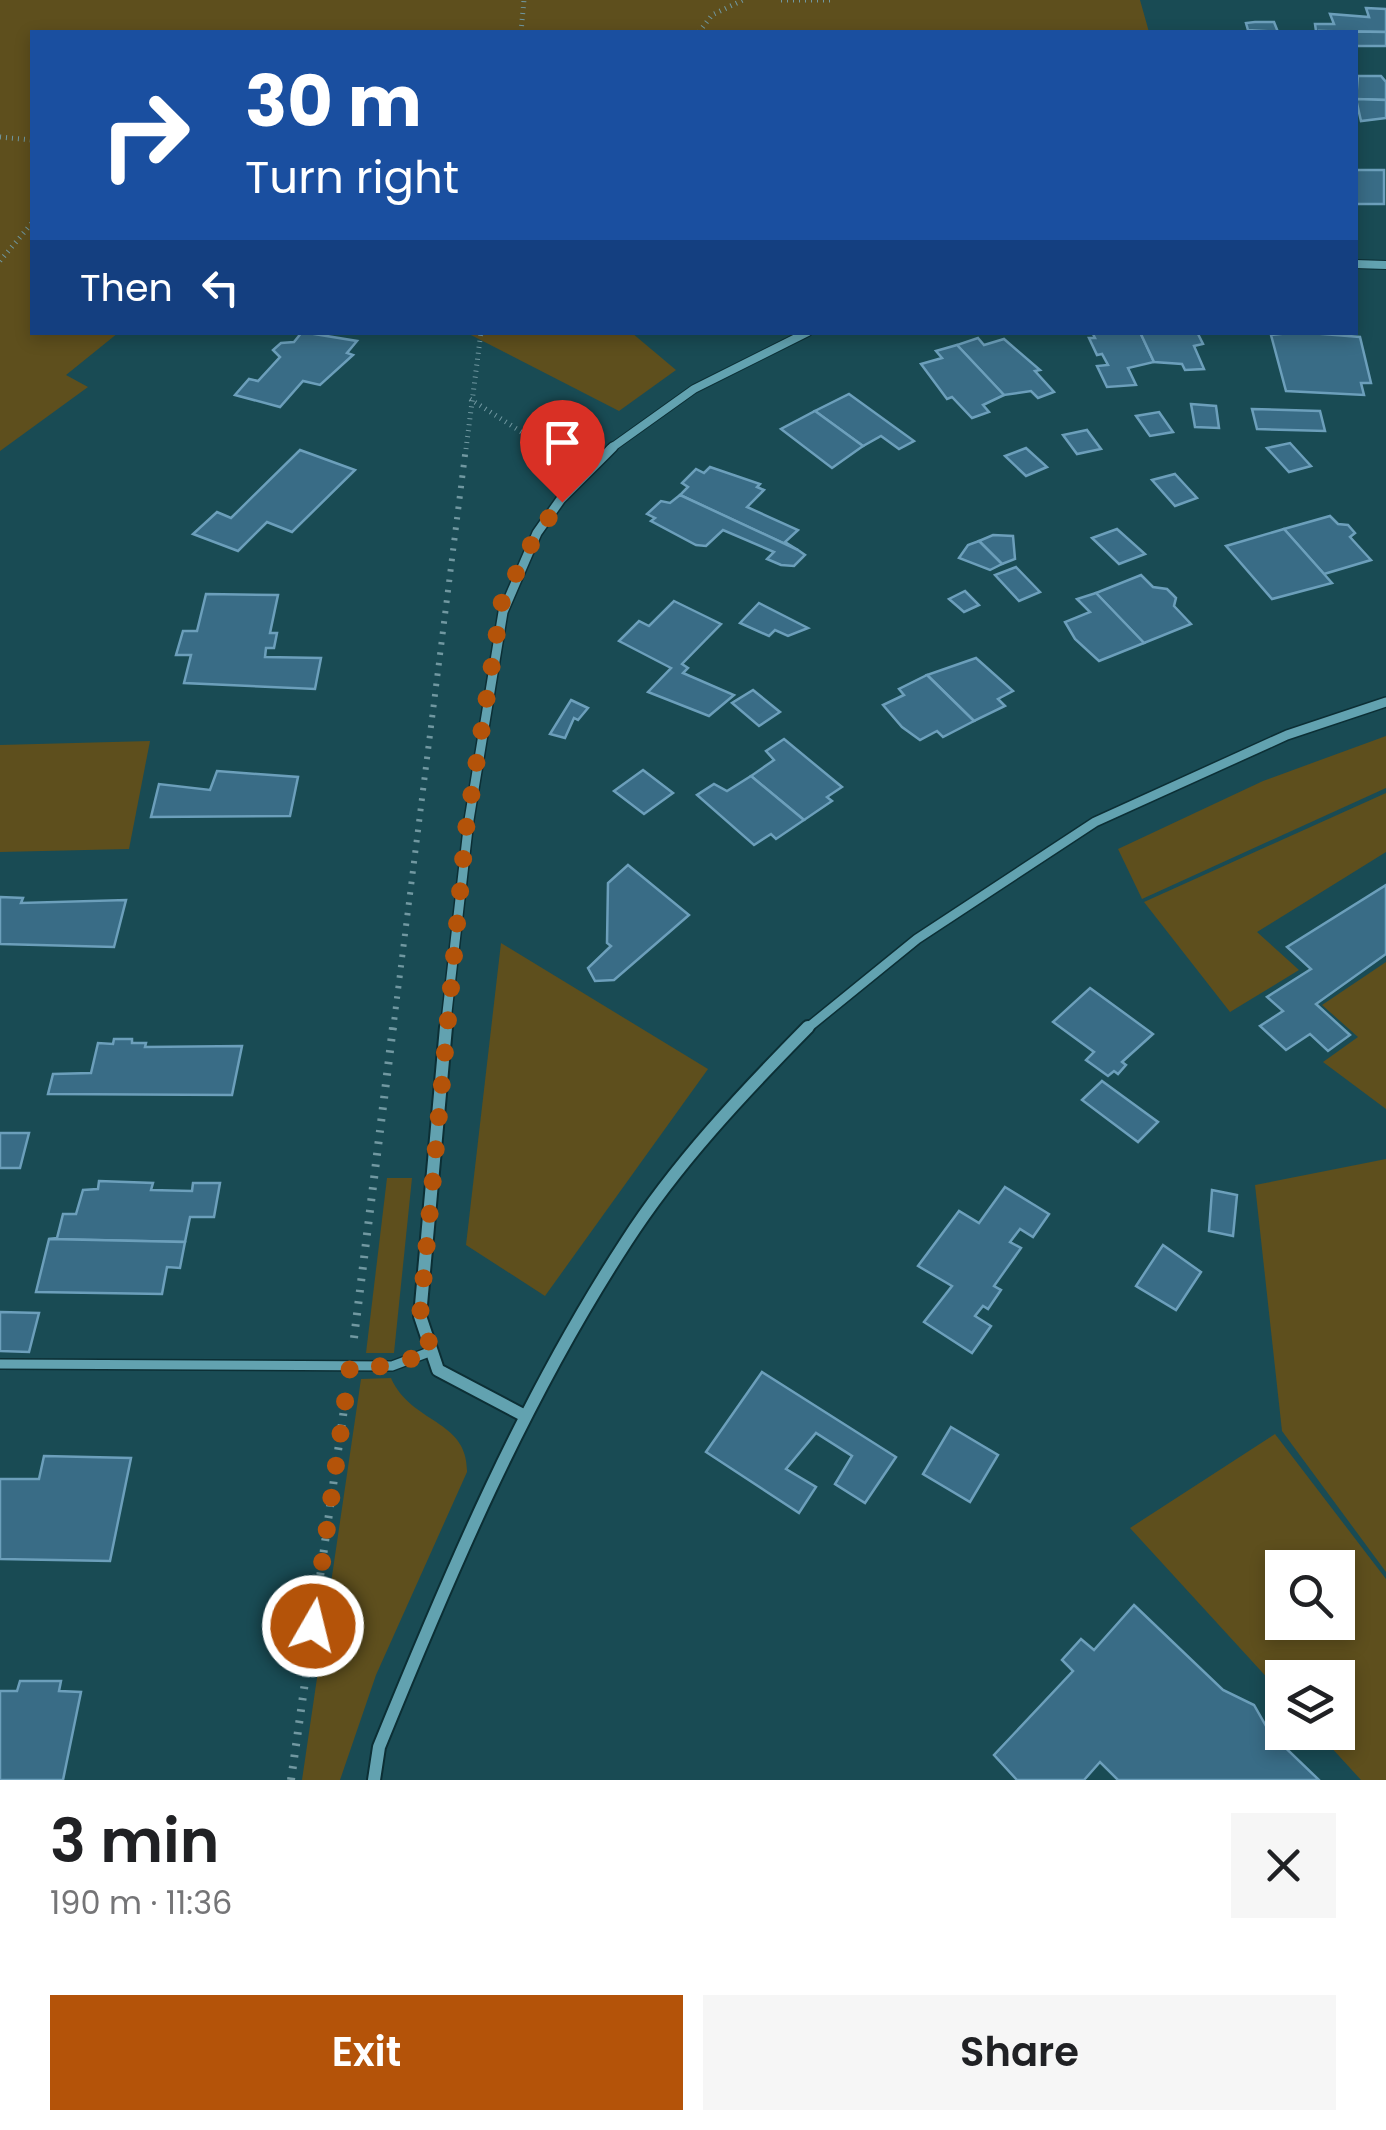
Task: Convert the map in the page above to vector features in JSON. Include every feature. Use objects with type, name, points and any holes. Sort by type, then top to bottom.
[{"type":"street","points":[[1358,264],[1386,265]]},
{"type":"street","points":[[524,1416],[438,1370],[420,1316],[464,849],[502,601],[538,531],[585,473],[675,400],[802,335]]},
{"type":"street","points":[[374,1780],[379,1747],[456,1557],[524,1416],[627,1240],[746,1090],[825,1010],[916,939],[1094,822],[1287,734],[1386,702]]},
{"type":"lane","points":[[0,1364],[392,1366],[432,1351]]},
{"type":"path","points":[[520,30],[524,0]]},
{"type":"path","points":[[700,30],[712,15],[742,0]]},
{"type":"path","points":[[781,0],[832,0]]},
{"type":"path","points":[[0,137],[30,140]]},
{"type":"path","points":[[0,261],[30,225]]},
{"type":"path","points":[[291,1780],[350,1367],[481,335]]},
{"type":"path","points":[[470,400],[585,473]]},
{"type":"shaded area","points":[[0,0],[1140,0],[1148,30],[30,30],[30,335],[116,335],[66,375],[88,387],[0,451]]},
{"type":"shaded area","points":[[471,335],[634,335],[676,370],[619,411]]},
{"type":"shaded area","points":[[1386,736],[1386,788],[1142,899],[1118,849],[1263,781]]},
{"type":"shaded area","points":[[150,741],[129,849],[0,852],[0,745]]},
{"type":"shaded area","points":[[1386,793],[1386,852],[1257,932],[1299,970],[1230,1012],[1144,902]]},
{"type":"shaded area","points":[[501,943],[708,1069],[545,1296],[466,1245]]},
{"type":"shaded area","points":[[1386,962],[1386,1109],[1323,1062],[1358,1037],[1322,1005]]},
{"type":"shaded area","points":[[1386,1159],[1386,1572],[1282,1431],[1255,1185]]},
{"type":"shaded area","points":[[387,1178],[412,1178],[394,1353],[366,1353]]},
{"type":"shaded area","points":[[391,1378],[411,1405],[458,1441],[467,1472],[376,1675],[340,1780],[302,1780],[361,1379]]},
{"type":"shaded area","points":[[1275,1434],[1386,1579],[1386,1780],[1361,1780],[1334,1750],[1355,1750],[1355,1660],[1265,1660],[1265,1675],[1130,1528]]},
{"type":"building","points":[[1366,8],[1386,9],[1386,32],[1316,30],[1315,24],[1334,24],[1330,14],[1369,17]]},
{"type":"building","points":[[1274,22],[1277,30],[1248,30],[1246,23]]},
{"type":"building","points":[[1358,32],[1386,32],[1386,46],[1358,46]]},
{"type":"building","points":[[1358,76],[1381,76],[1386,82],[1386,100],[1358,99]]},
{"type":"building","points":[[1358,99],[1386,100],[1386,118],[1361,121]]},
{"type":"building","points":[[1358,170],[1384,170],[1384,204],[1358,204]]},
{"type":"building","points":[[300,335],[357,341],[347,353],[353,355],[320,385],[303,381],[280,407],[235,395],[249,379],[258,381],[280,357],[273,350],[281,343],[294,342]]},
{"type":"building","points":[[1094,335],[1141,335],[1154,362],[1128,368],[1136,385],[1107,387],[1097,366],[1108,365],[1102,354],[1097,355],[1089,338],[1095,338]]},
{"type":"building","points":[[1141,335],[1198,335],[1203,344],[1194,346],[1204,369],[1185,370],[1182,364],[1154,362]]},
{"type":"building","points":[[1271,335],[1360,337],[1371,383],[1361,383],[1364,395],[1286,391]]},
{"type":"building","points":[[978,338],[984,345],[1004,339],[1040,370],[1035,371],[1054,392],[1038,398],[1031,391],[1004,395],[957,345]]},
{"type":"building","points":[[957,345],[1004,395],[983,405],[989,412],[972,418],[952,397],[947,399],[921,364],[942,358],[936,351]]},
{"type":"building","points":[[849,394],[914,441],[899,449],[881,436],[863,446],[815,411]]},
{"type":"building","points":[[1191,404],[1216,406],[1219,428],[1195,427]]},
{"type":"building","points":[[1252,409],[1320,411],[1325,431],[1257,429]]},
{"type":"building","points":[[815,411],[863,446],[832,468],[781,429]]},
{"type":"building","points":[[1159,412],[1173,432],[1150,436],[1136,416]]},
{"type":"building","points":[[1087,430],[1101,449],[1077,454],[1063,435]]},
{"type":"building","points":[[1290,443],[1311,466],[1289,472],[1267,448]]},
{"type":"building","points":[[1026,448],[1047,467],[1026,476],[1005,456]]},
{"type":"building","points":[[300,450],[355,470],[292,532],[267,522],[238,551],[193,534],[217,512],[231,518]]},
{"type":"building","points":[[710,467],[760,484],[757,487],[764,490],[747,507],[798,530],[785,542],[798,550],[680,495],[688,487],[682,483],[696,469],[704,473]]},
{"type":"building","points":[[1175,474],[1197,498],[1175,506],[1152,480]]},
{"type":"building","points":[[680,495],[805,555],[794,566],[781,565],[767,559],[774,552],[723,530],[706,546],[696,545],[651,521],[655,518],[647,514],[661,501],[670,503]]},
{"type":"building","points":[[1330,516],[1338,524],[1348,525],[1355,533],[1350,537],[1371,560],[1324,574],[1284,529]]},
{"type":"building","points":[[1117,529],[1145,554],[1119,564],[1092,538]]},
{"type":"building","points":[[1284,529],[1332,583],[1272,599],[1226,546]]},
{"type":"building","points":[[993,535],[1013,536],[1015,559],[1002,564],[979,541]]},
{"type":"building","points":[[979,541],[1002,564],[990,570],[959,558],[968,545]]},
{"type":"building","points":[[1016,567],[1040,592],[1019,601],[995,575]]},
{"type":"building","points":[[1141,575],[1153,587],[1167,589],[1176,598],[1174,606],[1191,624],[1144,643],[1096,593]]},
{"type":"building","points":[[965,591],[979,605],[964,612],[949,599]]},
{"type":"building","points":[[1096,593],[1144,643],[1099,661],[1075,639],[1065,622],[1090,612],[1077,599]]},
{"type":"building","points":[[206,594],[278,595],[270,633],[277,633],[274,648],[266,648],[265,657],[321,658],[315,689],[184,683],[191,655],[176,655],[183,631],[197,631]]},
{"type":"building","points":[[674,601],[721,624],[682,664],[688,668],[683,673],[734,695],[709,716],[648,692],[671,668],[619,641],[639,621],[649,626]]},
{"type":"building","points":[[759,603],[808,628],[788,636],[775,630],[769,636],[740,623]]},
{"type":"building","points":[[976,658],[1013,691],[998,699],[1005,706],[974,721],[927,675]]},
{"type":"building","points":[[927,675],[974,721],[943,737],[937,731],[920,740],[902,727],[883,705],[904,695],[899,689]]},
{"type":"building","points":[[753,690],[780,712],[759,726],[732,703]]},
{"type":"building","points":[[571,700],[588,708],[578,720],[574,718],[565,738],[550,734]]},
{"type":"building","points":[[784,739],[842,787],[827,797],[832,801],[804,820],[751,776],[774,760],[766,751]]},
{"type":"building","points":[[643,770],[673,793],[644,814],[614,791]]},
{"type":"building","points":[[217,771],[298,777],[290,816],[151,817],[159,784],[210,790]]},
{"type":"building","points":[[751,776],[804,820],[776,839],[771,834],[754,845],[697,795],[714,784],[727,791]]},
{"type":"building","points":[[628,865],[689,915],[614,980],[595,981],[588,968],[611,946],[607,943],[608,883]]},
{"type":"building","points":[[1386,885],[1386,954],[1316,1004],[1350,1035],[1328,1051],[1310,1034],[1286,1050],[1260,1026],[1283,1011],[1267,997],[1311,969],[1287,947]]},
{"type":"building","points":[[0,897],[23,898],[21,903],[126,900],[114,947],[0,944]]},
{"type":"building","points":[[1090,988],[1153,1034],[1122,1062],[1126,1065],[1118,1074],[1114,1071],[1108,1076],[1086,1060],[1094,1052],[1053,1022]]},
{"type":"building","points":[[114,1039],[132,1039],[132,1043],[146,1043],[145,1047],[242,1046],[232,1095],[48,1094],[53,1074],[91,1073],[98,1043],[113,1044]]},
{"type":"building","points":[[1102,1081],[1158,1122],[1138,1142],[1082,1100]]},
{"type":"building","points":[[0,1133],[29,1133],[20,1168],[0,1168]]},
{"type":"building","points":[[99,1181],[153,1183],[151,1190],[192,1191],[193,1183],[220,1183],[214,1217],[190,1217],[185,1242],[49,1239],[57,1238],[63,1214],[76,1214],[83,1190],[98,1189]]},
{"type":"building","points":[[1005,1187],[1049,1214],[1033,1237],[1020,1229],[1010,1242],[1021,1248],[994,1286],[1001,1290],[988,1309],[983,1306],[975,1316],[991,1326],[972,1353],[924,1322],[952,1286],[918,1266],[959,1211],[979,1223]]},
{"type":"building","points":[[1212,1190],[1237,1195],[1233,1236],[1209,1231]]},
{"type":"building","points":[[49,1239],[185,1242],[180,1268],[167,1267],[162,1294],[36,1292]]},
{"type":"building","points":[[1163,1245],[1201,1272],[1176,1310],[1136,1286]]},
{"type":"building","points":[[0,1312],[39,1313],[29,1352],[0,1351]]},
{"type":"building","points":[[762,1372],[896,1457],[865,1503],[835,1484],[852,1456],[816,1433],[786,1469],[816,1487],[799,1513],[706,1452]]},
{"type":"building","points":[[951,1427],[998,1455],[970,1502],[923,1474]]},
{"type":"building","points":[[44,1456],[131,1458],[110,1561],[0,1559],[0,1479],[39,1479]]},
{"type":"building","points":[[1134,1605],[1223,1690],[1254,1705],[1265,1724],[1265,1750],[1288,1750],[1319,1780],[1118,1780],[1100,1762],[1084,1780],[1017,1780],[994,1755],[1073,1671],[1062,1660],[1081,1639],[1094,1650]]},
{"type":"building","points":[[20,1681],[61,1681],[59,1691],[81,1692],[63,1780],[0,1780],[0,1691],[17,1691]]},
{"type":"route","points":[[313,1626],[350,1367],[392,1366],[432,1351],[420,1316],[466,829],[502,601],[538,531],[562,502]]}]
